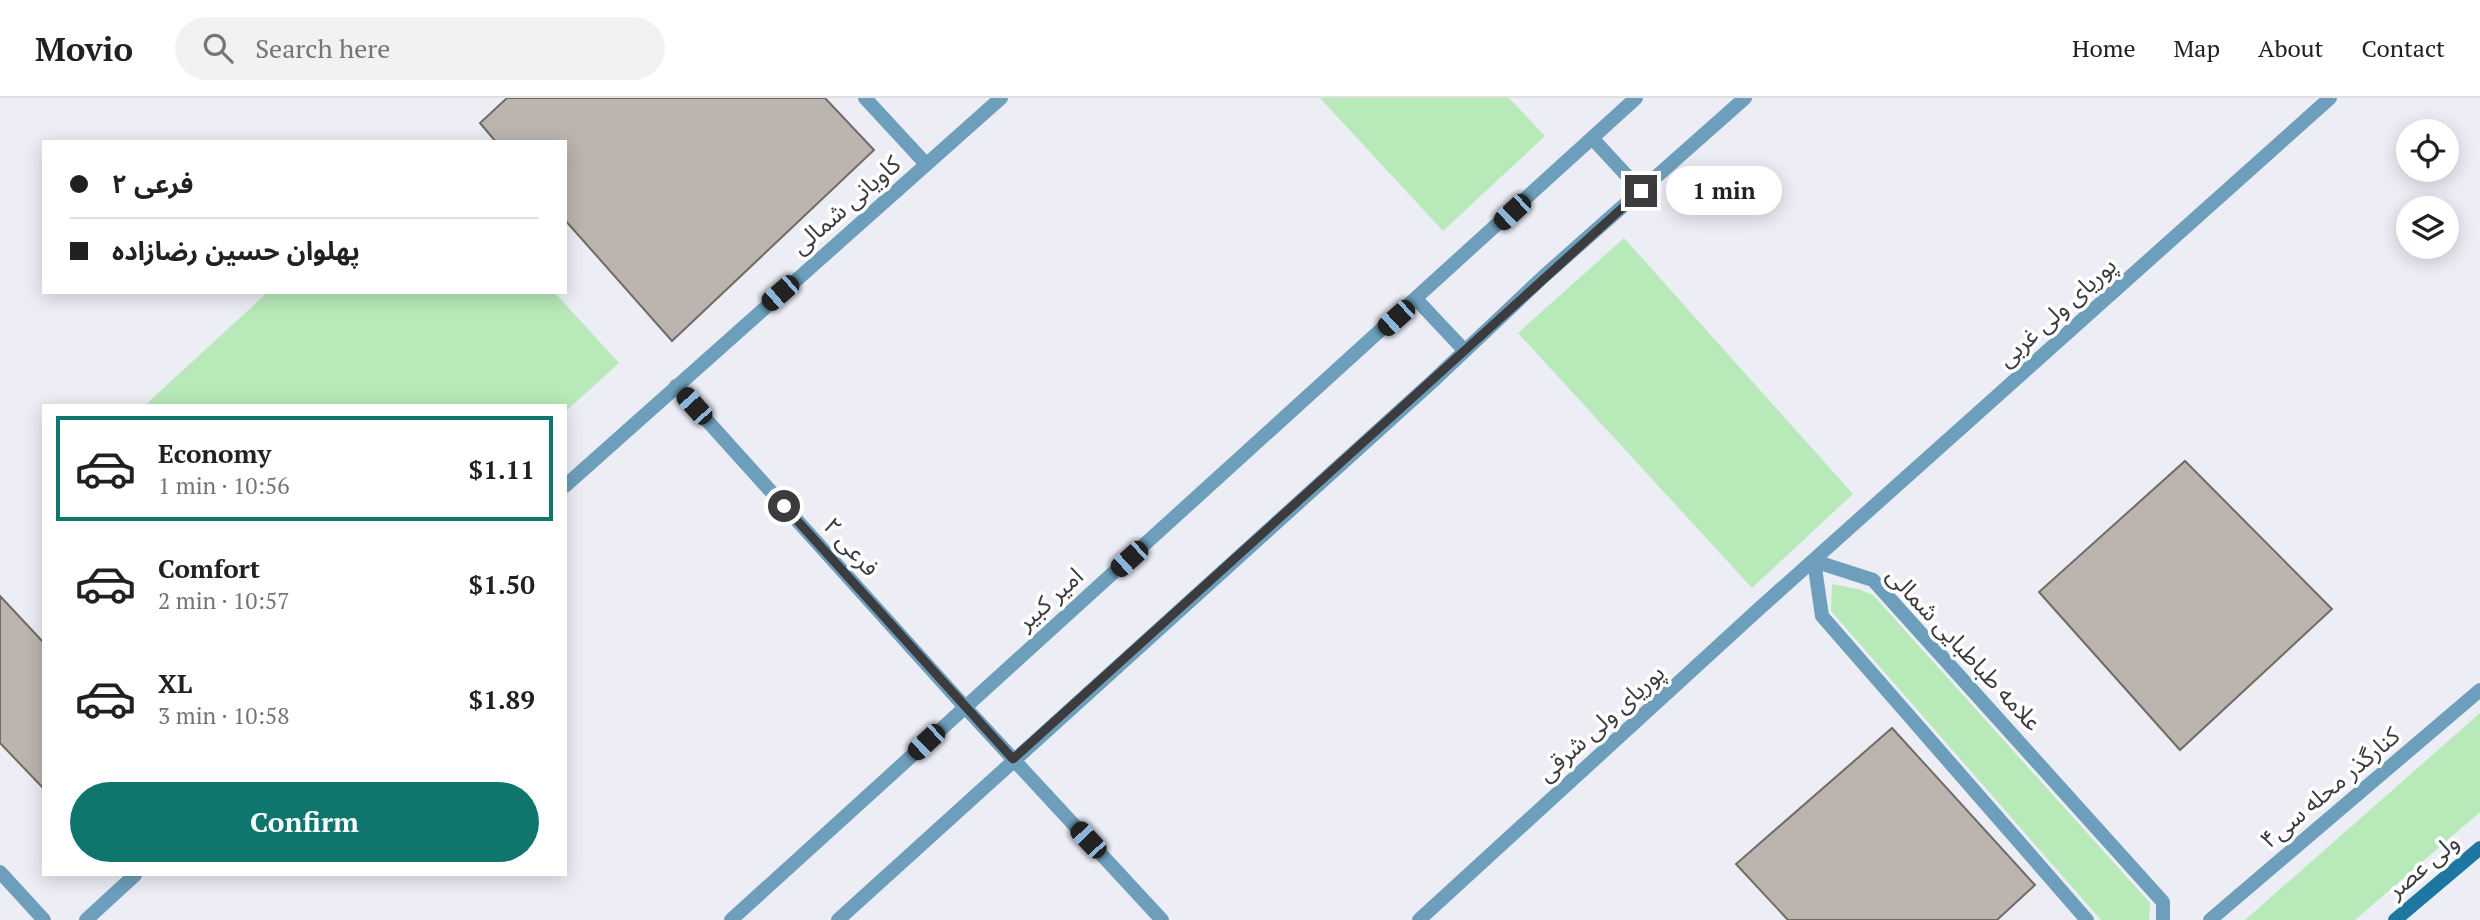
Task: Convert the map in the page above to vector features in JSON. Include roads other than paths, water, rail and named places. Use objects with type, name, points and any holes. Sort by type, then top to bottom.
[{"type":"main road","name":"ولی عصر","points":[[2395,920],[2480,848]]},
{"type":"street","points":[[865,98],[926,164]]},
{"type":"street","name":"کاویانی شمالی","points":[[567,484],[1001,98]]},
{"type":"street","name":"امیر کبیر","points":[[731,920],[1636,98]]},
{"type":"street","points":[[838,920],[1544,277],[1745,98]]},
{"type":"street","name":"پوریای ولی غربی","points":[[1814,561],[2330,98]]},
{"type":"street","points":[[1592,138],[1641,191]]},
{"type":"street","points":[[1416,299],[1465,351]]},
{"type":"street","name":"فرعی ۲","points":[[676,386],[965,707],[1162,920]]},
{"type":"street","points":[[1814,561],[1822,616],[2087,920]]},
{"type":"street","name":"پوریای ولی شرقی","points":[[1419,920],[1814,561]]},
{"type":"street","name":"علامه طباطبایی شمالی","points":[[1814,561],[1873,580],[2163,902],[2163,920]]},
{"type":"street","name":"کنارگذر محله سی۴","points":[[2210,920],[2480,690]]},
{"type":"street","points":[[0,872],[44,920]]},
{"type":"street","points":[[86,920],[134,876]]}]
